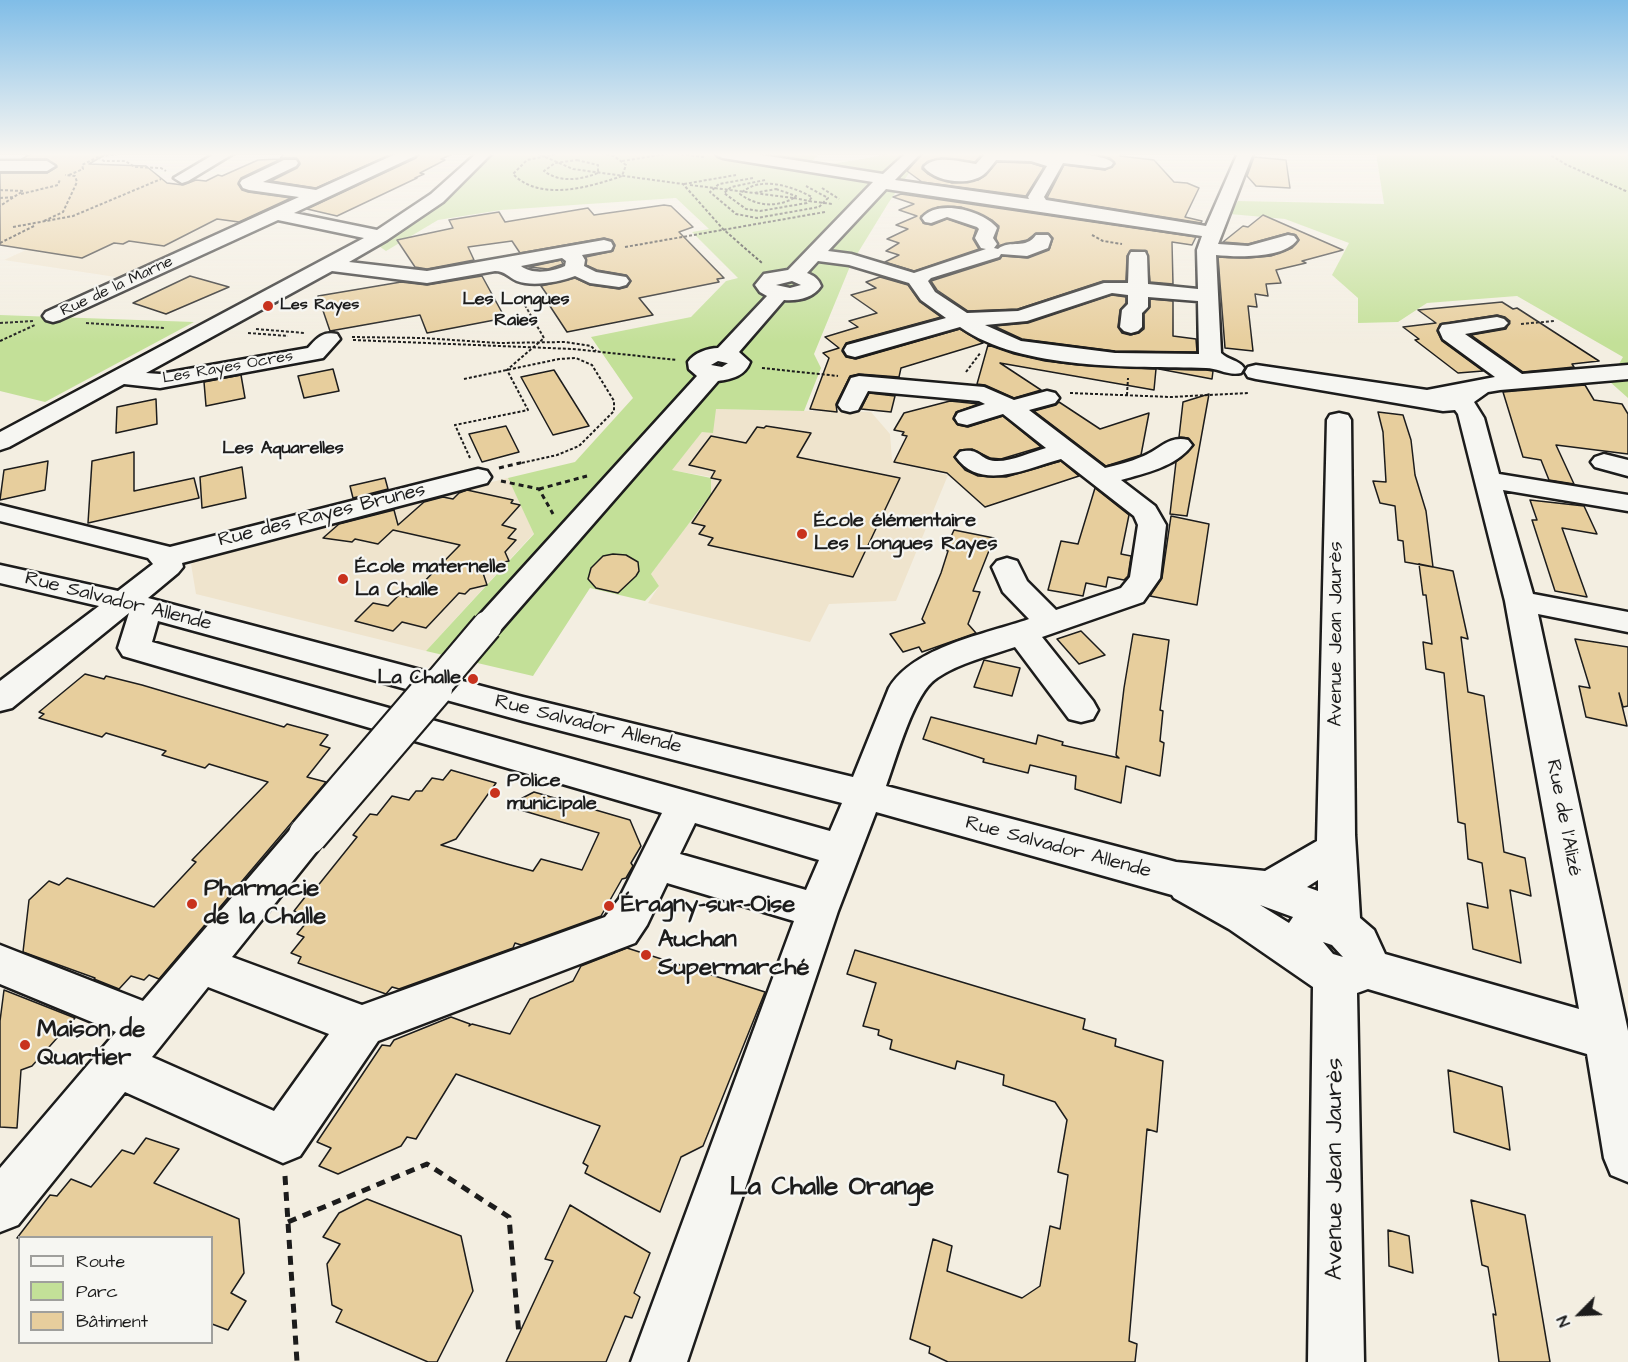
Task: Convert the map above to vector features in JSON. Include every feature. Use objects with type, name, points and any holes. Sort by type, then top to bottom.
[{"type":"street","name":"Rue de la Marne","points":[[48,318],[269,217]]},
{"type":"street","points":[[287,217],[381,236]]},
{"type":"street","points":[[7,438],[234,316],[260,314],[280,307],[286,301],[279,292],[381,236],[410,217]]},
{"type":"street","points":[[0,1207],[308,835],[487,626],[566,538],[712,363],[784,282],[814,255],[850,217]]},
{"type":"street","points":[[963,217],[983,223],[988,228],[984,238],[996,249]]},
{"type":"street","points":[[1095,217],[1210,240],[1252,253],[1267,250],[1288,240]]},
{"type":"street","points":[[1215,361],[1209,351],[1206,296],[1210,240],[1219,217]]},
{"type":"street","points":[[918,280],[934,263],[996,249],[1036,247],[1041,244],[1042,239]]},
{"type":"street","points":[[330,265],[427,277],[495,265],[570,261],[604,246]]},
{"type":"street","points":[[814,255],[851,260],[918,280]]},
{"type":"street","points":[[1135,308],[1138,256]]},
{"type":"street","points":[[495,265],[509,266],[515,272],[532,278],[565,273],[570,261]]},
{"type":"street","points":[[570,261],[590,277],[619,281]]},
{"type":"street","points":[[420,297],[416,286],[427,277]]},
{"type":"street","points":[[918,280],[919,286],[928,296],[962,320],[999,341],[1037,350],[1115,360],[1215,361],[1228,368],[1339,391],[1454,406],[1481,386],[1628,372]]},
{"type":"street","points":[[855,350],[962,320],[1020,317],[1111,288],[1135,308],[1206,296]]},
{"type":"street","points":[[1497,323],[1450,330],[1451,334],[1516,381]]},
{"type":"street","name":"Les Rayes Ocres","points":[[120,377],[160,381],[315,352],[340,338]]},
{"type":"street","points":[[7,438],[56,434],[152,380]]},
{"type":"street","points":[[658,1362],[819,911],[862,796],[884,749],[902,697],[911,681],[924,670],[950,657],[1132,595],[1145,578],[1152,525],[1145,512],[1007,407],[984,394],[858,383],[850,405]]},
{"type":"street","name":"Avenue Jean Jaurès","points":[[1336,1362],[1336,968],[1365,957],[1361,946],[1352,936],[1337,927],[1339,391]]},
{"type":"street","points":[[967,418],[1047,398]]},
{"type":"street","name":"Rue de l'Alizé","points":[[1454,406],[1488,480],[1520,601],[1626,1138]]},
{"type":"street","points":[[1101,478],[1153,462],[1179,445]]},
{"type":"street","points":[[969,457],[979,466],[998,469],[1066,450]]},
{"type":"street","name":"Rue des Rayes Brunes","points":[[167,558],[478,475]]},
{"type":"street","points":[[1488,480],[1628,503]]},
{"type":"street","points":[[0,513],[158,552],[167,558],[168,567],[135,605],[0,699]]},
{"type":"street","points":[[1006,567],[1036,629],[1081,710]]},
{"type":"street","name":"Rue Salvador Allende","points":[[0,574],[135,605],[524,709],[817,782],[1176,879],[1270,889],[1307,905],[1337,927]]},
{"type":"street","points":[[1520,601],[1628,622]]},
{"type":"street","points":[[135,605],[134,648],[843,851]]},
{"type":"street","points":[[117,1065],[283,1139],[362,1026],[620,930],[633,912],[685,805]]},
{"type":"street","points":[[1270,889],[1337,849]]},
{"type":"street","points":[[657,864],[819,911]]},
{"type":"street","name":"Rue Salvador Allende","points":[[1176,879],[1336,968],[1607,1038]]},
{"type":"street","points":[[0,964],[151,1025]]},
{"type":"street","points":[[201,965],[362,1026]]},
{"type":"path","points":[[0,243],[54,217]]},
{"type":"path","points":[[13,227],[71,217]]},
{"type":"path","points":[[712,217],[784,282]]},
{"type":"path","points":[[749,217],[765,217]]},
{"type":"path","points":[[604,246],[618,248],[802,217]]},
{"type":"path","points":[[1088,233],[1103,241],[1137,247],[1138,256]]},
{"type":"path","points":[[507,370],[544,338],[509,280],[515,272]]},
{"type":"path","points":[[0,322],[48,318]]},
{"type":"path","name":"Rue de la Marne","points":[[0,340],[48,318]]},
{"type":"path","points":[[1497,323],[1510,325],[1554,321]]},
{"type":"path","points":[[78,323],[533,349],[573,349],[712,363]]},
{"type":"path","points":[[254,328],[307,333]]},
{"type":"path","points":[[340,338],[422,338],[499,343],[540,342],[591,345],[597,352]]},
{"type":"path","points":[[960,379],[987,345],[999,341]]},
{"type":"path","points":[[464,379],[559,359],[576,358],[592,365],[614,400],[614,411],[579,446],[557,455],[478,475]]},
{"type":"path","points":[[478,475],[455,425],[528,410],[507,370]]},
{"type":"path","points":[[478,475],[539,489],[566,538]]},
{"type":"path","points":[[283,1139],[297,1362]]},
{"type":"path","points":[[288,1222],[427,1164],[509,1217],[519,1335]]},
{"type":"shaded area","points":[[98,217],[261,217],[122,278],[4,260]]},
{"type":"shaded area","name":"École élémentaire Les Longues Rayes","points":[[716,409],[871,412],[890,434],[892,460],[948,475],[896,601],[829,604],[810,642],[648,603],[659,586],[651,574],[711,494],[711,477],[671,470],[702,432]]},
{"type":"shaded area","name":"École maternelle La Challe","points":[[508,478],[534,533],[426,651],[196,594],[191,564],[207,552]]},
{"type":"green space","points":[[418,217],[460,217],[438,220],[386,251],[376,244]]},
{"type":"green space","points":[[696,217],[880,217],[851,264],[814,354],[821,368],[804,411],[716,409],[713,433],[702,432],[672,470],[711,478],[711,494],[651,574],[659,586],[645,601],[590,588],[533,676],[426,651],[534,534],[508,478],[575,462],[633,398],[591,337],[691,317],[726,281],[738,278],[692,232],[709,229]]},
{"type":"green space","points":[[1258,217],[1628,217],[1628,398],[1609,381],[1623,357],[1517,296],[1427,303],[1398,322],[1358,323],[1358,298],[1332,275],[1349,243],[1285,219]]},
{"type":"green space","points":[[0,315],[194,322],[45,402],[0,391]]},
{"type":"building","points":[[0,217],[251,217],[239,222],[217,219],[164,246],[129,241],[123,244],[114,243],[82,258],[0,245]]},
{"type":"building","points":[[470,217],[502,217],[505,222],[537,217],[682,217],[693,227],[679,232],[724,278],[717,279],[719,282],[639,298],[653,315],[567,332],[544,297],[548,296],[541,286],[575,278],[590,285],[619,289],[627,287],[631,281],[626,275],[597,270],[586,265],[586,257],[613,251],[615,245],[612,240],[604,238],[520,253],[512,241],[468,247],[474,260],[427,269],[415,267],[397,240],[453,228],[449,220]]},
{"type":"building","points":[[916,217],[921,217],[923,223],[932,225],[947,219],[976,229],[973,239],[979,249],[914,271],[885,262],[899,255],[886,251],[899,243],[887,239],[908,229],[896,225]]},
{"type":"building","points":[[984,217],[1056,217],[1196,237],[1192,245],[1172,242],[1173,284],[1150,282],[1147,251],[1131,250],[1127,256],[1126,281],[1103,281],[1018,309],[968,311],[937,290],[931,281],[1000,259],[1002,256],[1028,258],[1049,250],[1053,238],[1048,233],[1036,233],[1027,240],[998,246],[996,238],[999,226]]},
{"type":"building","points":[[1161,217],[1185,217],[1202,221],[1201,223]]},
{"type":"building","points":[[1261,217],[1267,217],[1343,250],[1302,261],[1306,263],[1276,270],[1281,283],[1266,284],[1268,296],[1255,294],[1257,307],[1248,306],[1253,351],[1225,348],[1218,257],[1271,256],[1292,248],[1299,240],[1296,235],[1288,233],[1248,244],[1223,242],[1243,226],[1248,227]]},
{"type":"building","points":[[561,260],[563,264],[548,269],[529,267]]},
{"type":"building","points":[[190,276],[229,287],[166,314],[133,303]]},
{"type":"building","points":[[482,276],[505,318],[427,333],[420,315],[330,331],[318,296],[401,282],[427,285]]},
{"type":"building","points":[[880,277],[908,285],[920,302],[941,317],[846,343],[842,351],[846,357],[856,359],[960,329],[983,343],[901,368],[899,377],[859,374],[850,376],[836,404],[837,412],[810,409],[829,358],[823,353],[839,348],[825,337],[858,327],[849,321],[877,313],[851,295],[876,288],[866,282]]},
{"type":"building","points":[[1112,295],[1126,297],[1126,303],[1120,310],[1118,327],[1122,333],[1130,335],[1144,329],[1144,314],[1150,307],[1150,299],[1173,301],[1173,336],[1196,339],[1197,352],[1115,351],[1022,339],[994,326],[1028,323]]},
{"type":"building","points":[[1502,302],[1513,309],[1517,308],[1599,361],[1572,364],[1574,367],[1523,372],[1471,335],[1506,329],[1510,321],[1497,315],[1440,324],[1437,331],[1442,341],[1483,371],[1458,373],[1415,340],[1419,339],[1403,327],[1436,323],[1418,310]]},
{"type":"building","points":[[988,345],[1045,361],[1156,369],[1154,390],[1000,363],[1041,390],[1014,398],[985,385],[977,384]]},
{"type":"building","points":[[333,369],[339,391],[304,398],[298,376]]},
{"type":"building","points":[[1159,369],[1206,370],[1213,371],[1212,379]]},
{"type":"building","points":[[554,370],[589,426],[553,435],[521,377]]},
{"type":"building","points":[[241,375],[245,398],[206,406],[204,382]]},
{"type":"building","points":[[1585,385],[1594,400],[1622,404],[1628,414],[1628,454],[1556,445],[1574,484],[1549,480],[1541,460],[1523,457],[1503,392]]},
{"type":"building","points":[[869,393],[895,396],[891,412],[861,409]]},
{"type":"building","points":[[1209,394],[1187,516],[1170,514],[1176,462],[1194,445],[1188,438],[1179,437],[1183,402]]},
{"type":"building","points":[[156,399],[157,424],[116,433],[117,407]]},
{"type":"building","points":[[950,401],[979,404],[956,412],[953,419],[958,425],[968,427],[1003,416],[1041,447],[1001,459],[990,458],[972,449],[960,450],[954,457],[965,470],[978,476],[1006,477],[1061,461],[1079,476],[985,507],[947,473],[894,462],[907,436],[902,435],[904,432],[894,430],[904,413]]},
{"type":"building","points":[[1059,402],[1100,429],[1149,413],[1141,455],[1106,466],[1034,411],[1056,405]]},
{"type":"building","points":[[1378,412],[1403,415],[1411,440],[1415,475],[1426,511],[1433,567],[1405,562],[1403,541],[1398,540],[1395,506],[1380,503],[1373,481],[1386,482],[1383,432]]},
{"type":"building","points":[[506,426],[519,452],[482,462],[469,434]]},
{"type":"building","points":[[766,426],[811,433],[797,457],[900,478],[853,577],[708,545],[713,538],[699,534],[705,526],[692,523],[721,480],[711,478],[715,471],[689,465],[711,436],[746,443],[757,427]]},
{"type":"building","points":[[134,452],[134,491],[194,478],[199,498],[88,523],[92,461]]},
{"type":"building","points":[[48,461],[45,490],[0,500],[4,470]]},
{"type":"building","points":[[242,467],[246,498],[202,508],[200,477]]},
{"type":"building","points":[[385,478],[388,489],[353,498],[350,486]]},
{"type":"building","points":[[1095,488],[1129,515],[1121,554],[1131,556],[1128,576],[1124,580],[1108,577],[1106,587],[1086,583],[1083,596],[1048,590],[1061,541],[1078,544]]},
{"type":"building","points":[[467,490],[513,500],[511,503],[520,505],[502,525],[516,529],[508,538],[516,540],[505,552],[509,561],[481,567],[487,585],[470,589],[465,594],[459,593],[426,628],[402,622],[393,631],[355,621],[373,603],[388,606],[399,595],[409,597],[460,545],[393,530],[378,544],[355,539],[352,542],[323,538],[339,524],[394,510],[398,525],[424,502],[443,497],[453,499],[459,493]]},
{"type":"building","points":[[1530,500],[1584,506],[1597,534],[1562,528],[1587,597],[1555,591],[1532,520],[1537,520]]},
{"type":"building","points":[[1171,516],[1209,524],[1197,605],[1150,596],[1162,578]]},
{"type":"building","points":[[954,530],[994,538],[973,591],[980,592],[968,624],[976,633],[922,652],[919,647],[903,652],[890,634],[925,623],[922,619],[941,573],[948,551],[945,550]]},
{"type":"building","points":[[626,555],[638,562],[639,571],[636,576],[618,593],[596,588],[588,579],[591,568],[603,556]]},
{"type":"building","points":[[1419,564],[1453,571],[1468,639],[1461,637],[1468,692],[1484,696],[1504,852],[1525,858],[1531,896],[1510,890],[1521,963],[1473,949],[1467,903],[1488,908],[1482,863],[1468,859],[1465,824],[1458,822],[1444,673],[1426,669],[1423,642],[1432,644],[1426,595],[1423,595]]},
{"type":"building","points":[[1081,631],[1105,655],[1079,664],[1057,639]]},
{"type":"building","points":[[1133,634],[1169,640],[1160,710],[1163,711],[1160,741],[1164,743],[1160,776],[1126,766],[1121,803],[1075,789],[1076,776],[1030,765],[1028,773],[983,762],[984,759],[923,739],[931,717],[1036,744],[1038,735],[1063,742],[1062,745],[1119,758],[1116,755]]},
{"type":"building","points":[[1575,639],[1628,647],[1628,706],[1623,707],[1619,693],[1627,726],[1586,717],[1579,686],[1590,688]]},
{"type":"building","points":[[984,660],[1020,668],[1012,696],[974,687]]},
{"type":"building","points":[[85,674],[104,679],[106,676],[142,685],[284,727],[287,724],[328,735],[320,745],[330,748],[307,777],[326,782],[159,979],[149,975],[144,980],[131,976],[119,989],[23,952],[29,900],[49,881],[59,885],[67,878],[154,907],[196,862],[192,860],[268,782],[209,764],[205,768],[162,755],[166,751],[106,733],[102,737],[39,718],[44,714],[39,712]]},
{"type":"building","points":[[451,770],[496,783],[456,839],[441,845],[507,864],[533,871],[541,859],[582,870],[599,833],[507,806],[534,792],[630,820],[641,846],[631,863],[633,866],[626,878],[622,879],[601,916],[521,945],[515,943],[513,948],[399,989],[392,987],[386,994],[298,963],[301,957],[291,953],[304,937],[297,934],[311,917],[294,911],[309,892],[312,893],[357,837],[353,835],[370,814],[377,815],[392,796],[409,800],[416,791],[422,791],[432,778],[443,780]]},
{"type":"building","points":[[627,948],[765,992],[703,1146],[681,1157],[660,1212],[585,1173],[588,1166],[583,1163],[600,1126],[456,1074],[416,1139],[407,1137],[401,1146],[338,1174],[319,1166],[331,1148],[317,1142],[382,1045],[390,1046],[394,1040],[451,1017],[470,1024],[469,1026],[472,1024],[510,1034],[530,999],[573,981],[581,966]]},
{"type":"building","points":[[855,950],[1085,1019],[1083,1029],[1116,1039],[1115,1046],[1163,1061],[1157,1132],[1147,1129],[1129,1341],[1137,1344],[1135,1362],[948,1362],[929,1353],[930,1347],[910,1339],[933,1239],[952,1246],[947,1271],[1022,1298],[1040,1286],[1050,1226],[1060,1229],[1068,1175],[1058,1172],[1067,1120],[1055,1102],[1003,1085],[1004,1075],[957,1061],[955,1069],[890,1049],[892,1040],[878,1035],[879,1030],[863,1026],[876,983],[847,974]]},
{"type":"building","name":"Maison de Quartier","points":[[4,990],[75,1018],[32,1066],[21,1070],[17,1128],[0,1127],[0,1021]]},
{"type":"building","points":[[1448,1070],[1502,1087],[1510,1150],[1454,1132]]},
{"type":"building","points":[[146,1138],[179,1149],[154,1183],[239,1219],[244,1273],[231,1293],[246,1301],[228,1330],[213,1324],[213,1236],[19,1236],[50,1195],[57,1196],[71,1179],[91,1187],[122,1150],[134,1154]]},
{"type":"building","points":[[367,1199],[461,1236],[473,1291],[437,1362],[428,1362],[336,1322],[342,1310],[332,1305],[327,1264],[340,1244],[323,1237],[339,1213]]},
{"type":"building","points":[[1471,1200],[1525,1215],[1550,1362],[1499,1362],[1493,1314],[1496,1315],[1488,1267],[1482,1265]]},
{"type":"building","points":[[570,1205],[650,1253],[634,1293],[640,1297],[632,1318],[625,1316],[606,1362],[506,1362],[553,1261],[545,1259]]},
{"type":"building","points":[[1388,1230],[1409,1236],[1413,1273],[1389,1266]]},
{"type":"place","name":"Les Rayes","points":[[268,306]]},
{"type":"place","name":"École élémentaire Les Longues Rayes","points":[[802,534]]},
{"type":"place","name":"École maternelle La Challe","points":[[343,579]]},
{"type":"place","name":"La Challe","points":[[473,679]]},
{"type":"place","name":"Police municipale","points":[[495,793]]},
{"type":"place","name":"Pharmacie de la Challe","points":[[192,904]]},
{"type":"place","name":"Éragny-sur-Oise","points":[[609,906]]},
{"type":"place","name":"Auchan Supermarché","points":[[646,955]]},
{"type":"place","name":"Maison de Quartier","points":[[25,1045]]},
{"type":"district","name":"Les Longues Raies","points":[[516,310]]},
{"type":"district","name":"Les Aquarelles","points":[[283,449]]},
{"type":"district","name":"La Challe Orange","points":[[832,1189]]}]
